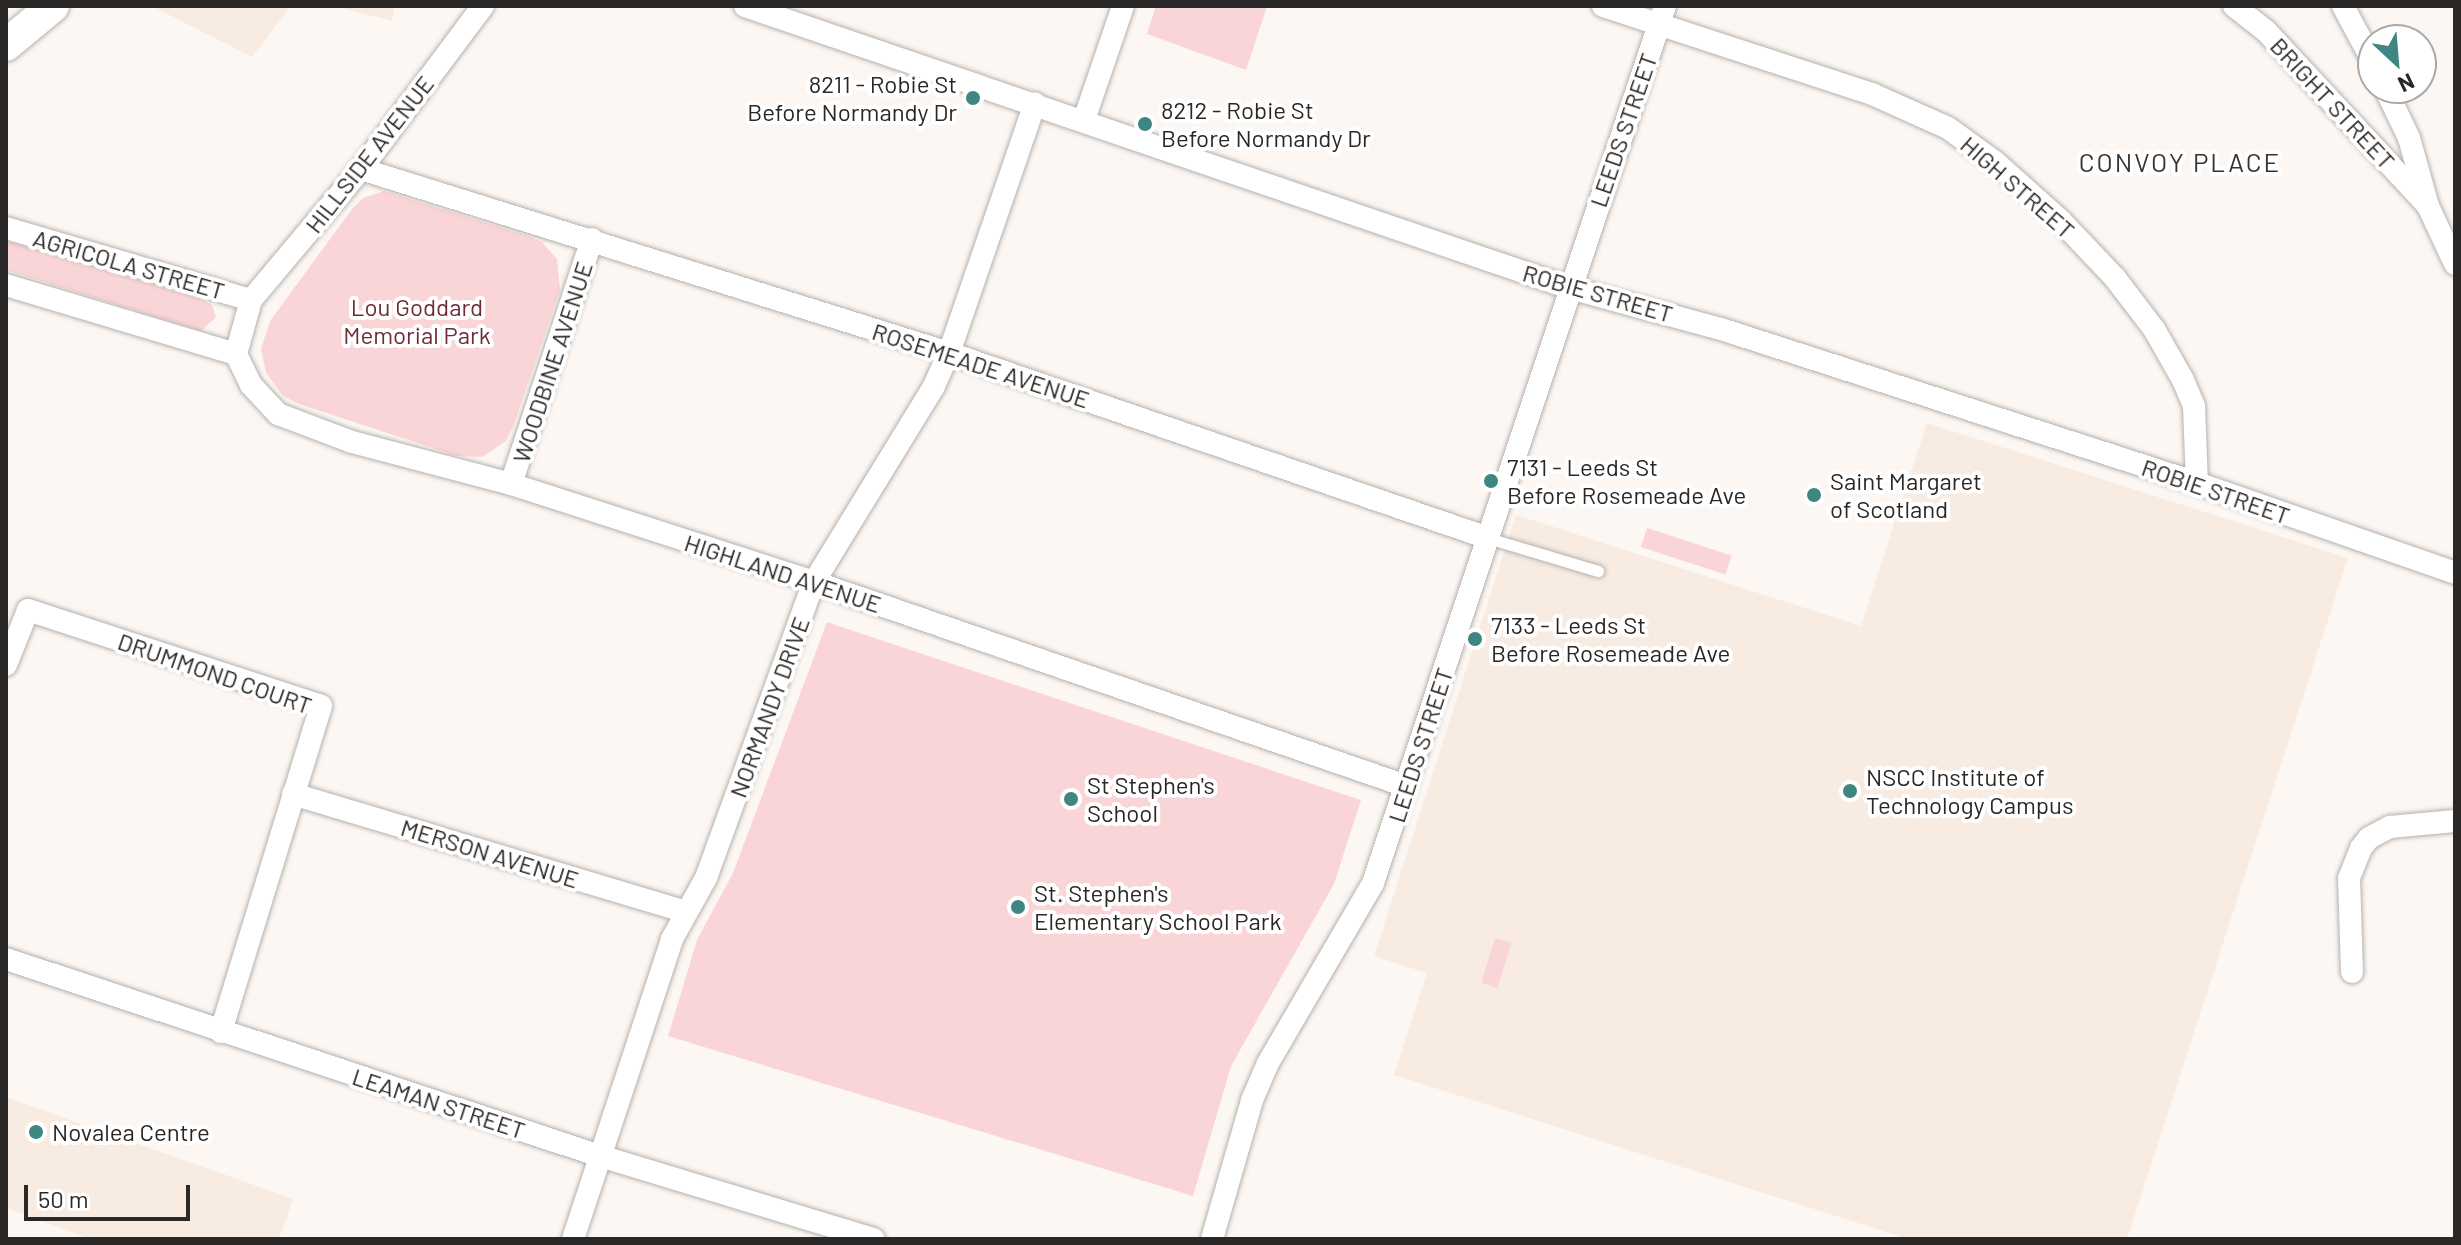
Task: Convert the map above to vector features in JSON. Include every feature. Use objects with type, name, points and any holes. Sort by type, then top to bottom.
[{"type":"main road","points":[[6,45],[53,6]]},
{"type":"street","name":"HILLSIDE AVENUE","points":[[251,300],[361,169],[483,6]]},
{"type":"street","name":"ROBIE STREET","points":[[745,6],[1570,288],[1721,329],[2197,483],[2455,573]]},
{"type":"street","points":[[1084,120],[1123,6]]},
{"type":"street","name":"HIGH STREET","points":[[1603,6],[1662,15],[1872,94],[1948,128],[1995,162],[2061,221],[2115,278],[2154,329],[2194,406],[2197,483]]},
{"type":"street","name":"BRIGHT STREET","points":[[2234,6],[2266,31],[2428,206]]},
{"type":"street","points":[[2343,6],[2357,32]]},
{"type":"street","name":"LEEDS STREET","points":[[1212,1239],[1252,1100],[1268,1063],[1373,883],[1662,15]]},
{"type":"street","name":"NORMANDY DRIVE","points":[[573,1239],[672,939],[706,878],[814,582],[934,386],[949,353],[1035,103]]},
{"type":"street","points":[[2393,104],[2409,138],[2428,206],[2455,264]]},
{"type":"street","name":"ROSEMEADE AVENUE","points":[[361,169],[949,353],[1488,538]]},
{"type":"street","name":"AGRICOLA STREET","points":[[6,228],[251,300]]},
{"type":"street","name":"WOODBINE AVENUE","points":[[511,484],[592,239]]},
{"type":"street","points":[[6,285],[236,354],[251,300]]},
{"type":"street","name":"HIGHLAND AVENUE","points":[[236,354],[251,385],[278,414],[352,442],[511,484],[814,582],[1406,786]]},
{"type":"street","name":"DRUMMOND COURT","points":[[6,665],[28,610],[321,706],[221,1032]]},
{"type":"street","name":"MERSON AVENUE","points":[[293,794],[687,912]]},
{"type":"street","points":[[2352,972],[2349,878],[2361,848],[2380,830],[2390,827],[2455,821]]},
{"type":"street","name":"LEAMAN STREET","points":[[6,959],[600,1156],[874,1239]]},
{"type":"lane","name":"ROSEMEADE AVENUE","points":[[1488,538],[1598,571]]},
{"type":"shaded area","points":[[152,6],[291,6],[252,57]]},
{"type":"shaded area","points":[[335,6],[395,6],[392,21]]},
{"type":"shaded area","name":"NSCC Institute of Technology Campus","points":[[1927,423],[2348,558],[2127,1239],[1908,1239],[1394,1075],[1427,973],[1374,956],[1516,515],[1861,626]]},
{"type":"shaded area","points":[[6,1097],[293,1199],[279,1239],[90,1239],[6,1208]]},
{"type":"green space","points":[[1156,6],[1267,6],[1246,70],[1147,34]]},
{"type":"green space","name":"Lou Goddard Memorial Park","points":[[384,191],[525,235],[542,242],[557,259],[560,290],[513,427],[506,441],[482,457],[457,456],[299,404],[283,396],[266,373],[261,349],[270,321],[352,209],[363,198]]},
{"type":"green space","points":[[6,241],[199,298],[212,305],[216,317],[201,331],[6,270]]},
{"type":"green space","points":[[1647,528],[1732,556],[1725,575],[1641,547]]},
{"type":"green space","name":"St. Stephen's Elementary School Park","points":[[827,622],[1361,800],[1334,884],[1231,1066],[1193,1196],[668,1036],[697,940],[733,873]]},
{"type":"green space","points":[[1495,938],[1511,943],[1498,988],[1481,983]]},
{"type":"place","name":"8211 - Robie St Before Normandy Dr","points":[[973,98]]},
{"type":"place","name":"8212 - Robie St Before Normandy Dr","points":[[1145,124]]},
{"type":"place","name":"7131 - Leeds St Before Rosemeade Ave","points":[[1491,481]]},
{"type":"place","name":"Saint Margaret of Scotland","points":[[1814,495]]},
{"type":"place","name":"7133 - Leeds St Before Rosemeade Ave","points":[[1475,639]]},
{"type":"place","name":"NSCC Institute of Technology Campus","points":[[1850,791]]},
{"type":"place","name":"St Stephen's School","points":[[1071,799]]},
{"type":"place","name":"St. Stephen's Elementary School Park","points":[[1018,907]]},
{"type":"place","name":"Novalea Centre","points":[[36,1132]]},
{"type":"district","name":"CONVOY PLACE","points":[[2180,162]]}]
